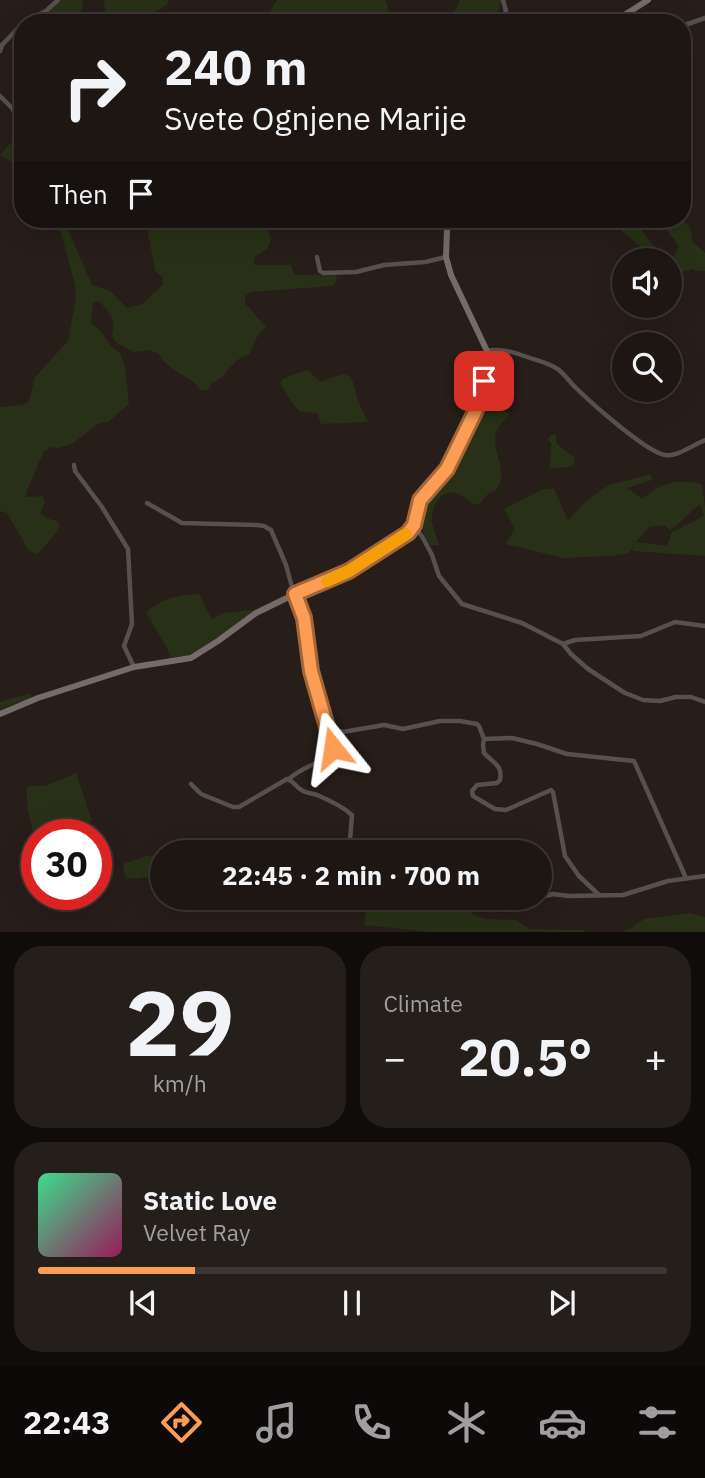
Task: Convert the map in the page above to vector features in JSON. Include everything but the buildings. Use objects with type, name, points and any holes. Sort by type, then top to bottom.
[{"type":"street","points":[[40,14],[58,0]]},
{"type":"street","points":[[626,14],[645,1]]},
{"type":"street","points":[[0,51],[14,32]]},
{"type":"street","points":[[0,96],[14,111]]},
{"type":"street","points":[[0,714],[38,698],[134,667],[191,658],[257,613],[349,571],[401,538],[414,525],[420,500],[447,469],[476,410],[489,360],[451,275],[446,257],[448,228]]},
{"type":"street","points":[[317,257],[320,271],[323,273],[356,272],[384,265],[425,262],[446,257]]},
{"type":"street","points":[[487,351],[492,349],[514,352],[558,370],[600,409],[655,452],[675,454],[705,440]]},
{"type":"street","points":[[74,465],[75,471],[102,507],[128,550],[132,624],[124,646],[134,667]]},
{"type":"street","points":[[148,503],[182,523],[257,524],[271,530],[304,618],[311,671],[333,748],[330,753],[243,806],[233,807],[201,794],[191,784]]},
{"type":"street","points":[[414,525],[432,555],[439,576],[462,604],[522,623],[563,644],[570,654],[588,669],[634,697],[660,701],[691,697],[705,702]]},
{"type":"street","points":[[563,644],[575,640],[641,636],[675,622],[705,626]]},
{"type":"street","points":[[327,729],[343,732],[384,725],[403,729],[440,721],[477,724],[484,739],[484,754],[500,768],[500,778],[496,783],[477,785],[472,791],[473,796],[495,809],[506,810],[551,790],[565,856],[579,876],[599,895]]},
{"type":"street","points":[[484,739],[512,738],[567,754],[634,761],[685,878]]},
{"type":"street","points":[[289,779],[299,789],[339,805],[352,815],[350,840]]},
{"type":"street","points":[[552,894],[630,893],[668,881],[705,876]]},
{"type":"green space","points":[[61,0],[83,0],[81,14],[47,13]]},
{"type":"green space","points":[[104,0],[169,0],[167,5],[151,14],[105,14]]},
{"type":"green space","points":[[277,0],[385,0],[389,14],[268,14]]},
{"type":"green space","points":[[460,0],[501,0],[497,14],[452,14]]},
{"type":"green space","points":[[14,139],[14,164],[0,155]]},
{"type":"green space","points":[[58,228],[70,228],[68,230],[92,285],[110,291],[127,308],[142,304],[163,285],[163,277],[155,271],[148,232],[152,228],[267,228],[271,239],[268,248],[254,258],[254,265],[291,265],[294,275],[336,275],[337,281],[332,286],[251,292],[245,296],[245,303],[266,327],[259,333],[249,354],[237,360],[208,390],[201,390],[191,380],[167,365],[158,353],[148,350],[134,352],[115,342],[111,316],[99,301],[93,302],[91,323],[120,353],[125,366],[129,404],[108,422],[99,423],[72,444],[44,451],[26,497],[42,496],[45,502],[40,513],[57,521],[60,526],[38,554],[29,551],[7,513],[0,512],[0,407],[22,405],[29,401],[35,377],[68,341],[76,298]]},
{"type":"green space","points":[[618,228],[640,228],[655,248],[642,248]]},
{"type":"green space","points":[[665,228],[690,228],[692,241],[705,253],[705,271],[693,269],[682,272],[682,248],[678,248]]},
{"type":"green space","points":[[309,371],[320,382],[342,374],[349,376],[368,422],[321,424],[317,413],[301,412],[280,383],[284,378]]},
{"type":"green space","points":[[483,402],[510,414],[497,430],[495,439],[501,467],[500,481],[494,491],[475,505],[456,493],[450,492],[440,497],[434,506],[432,518],[439,545],[430,545],[420,525],[422,506],[452,470],[472,421]]},
{"type":"green space","points":[[556,434],[556,443],[575,458],[573,466],[550,469],[551,443],[547,440]]},
{"type":"green space","points":[[651,475],[652,480],[627,488],[642,499],[670,483],[702,484],[705,507],[705,556],[632,551],[636,542],[629,553],[563,558],[506,544],[515,529],[504,509],[543,489],[554,489],[568,520],[586,501],[609,485]],"holes":[[[700,505],[704,516],[672,532],[667,546],[636,542],[649,527],[664,525],[670,530]]]},
{"type":"green space","points":[[199,594],[212,619],[223,613],[253,610],[200,651],[170,658],[146,613],[170,598]]},
{"type":"green space","points":[[30,693],[31,698],[0,709],[0,702]]},
{"type":"green space","points":[[76,773],[91,819],[30,819],[27,787],[48,785]]},
{"type":"green space","points":[[150,856],[150,877],[127,879],[123,869],[125,863]]},
{"type":"green space","points":[[366,910],[467,910],[487,919],[516,920],[530,929],[586,932],[430,932],[364,925]]},
{"type":"green space","points":[[690,913],[705,917],[705,932],[622,932],[644,919]]},
{"type":"slow traffic","points":[[327,581],[349,571],[406,534]]},
{"type":"route","points":[[333,748],[311,671],[304,618],[295,594],[349,571],[408,533],[414,525],[420,500],[447,469],[476,410],[484,381]]}]
